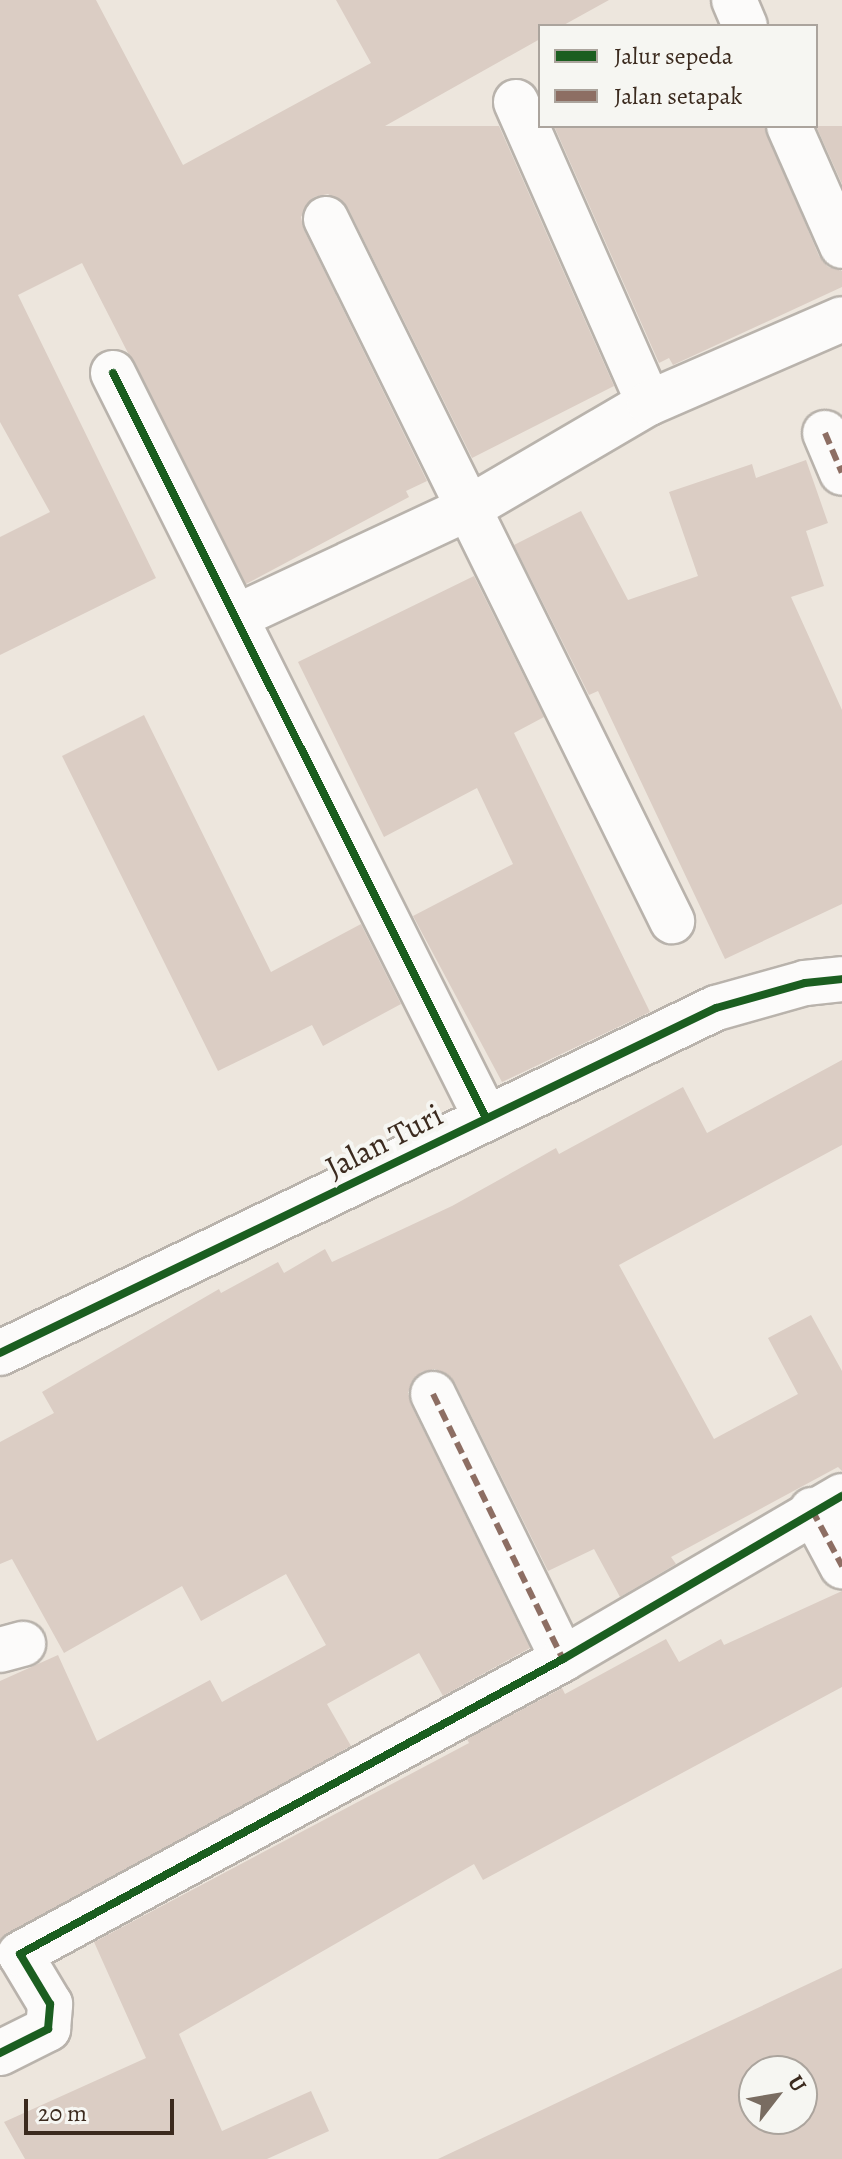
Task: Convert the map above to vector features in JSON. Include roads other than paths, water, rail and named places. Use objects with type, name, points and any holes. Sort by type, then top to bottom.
[{"type":"street","points":[[734,0],[744,24]]},
{"type":"street","points":[[516,102],[649,403]]},
{"type":"street","points":[[790,128],[842,246]]},
{"type":"street","points":[[326,219],[672,921]]},
{"type":"street","points":[[238,616],[469,508],[649,403],[842,319]]},
{"type":"street","points":[[113,373],[238,616],[485,1116]]},
{"type":"street","points":[[825,433],[842,473]]},
{"type":"street","name":"Jalan Turi","points":[[0,1353],[485,1116],[716,1008],[805,983],[842,979]]},
{"type":"street","points":[[433,1394],[563,1659]]},
{"type":"street","points":[[0,2053],[48,2029],[50,2004],[20,1954],[563,1659],[827,1503],[842,1566]]}]
